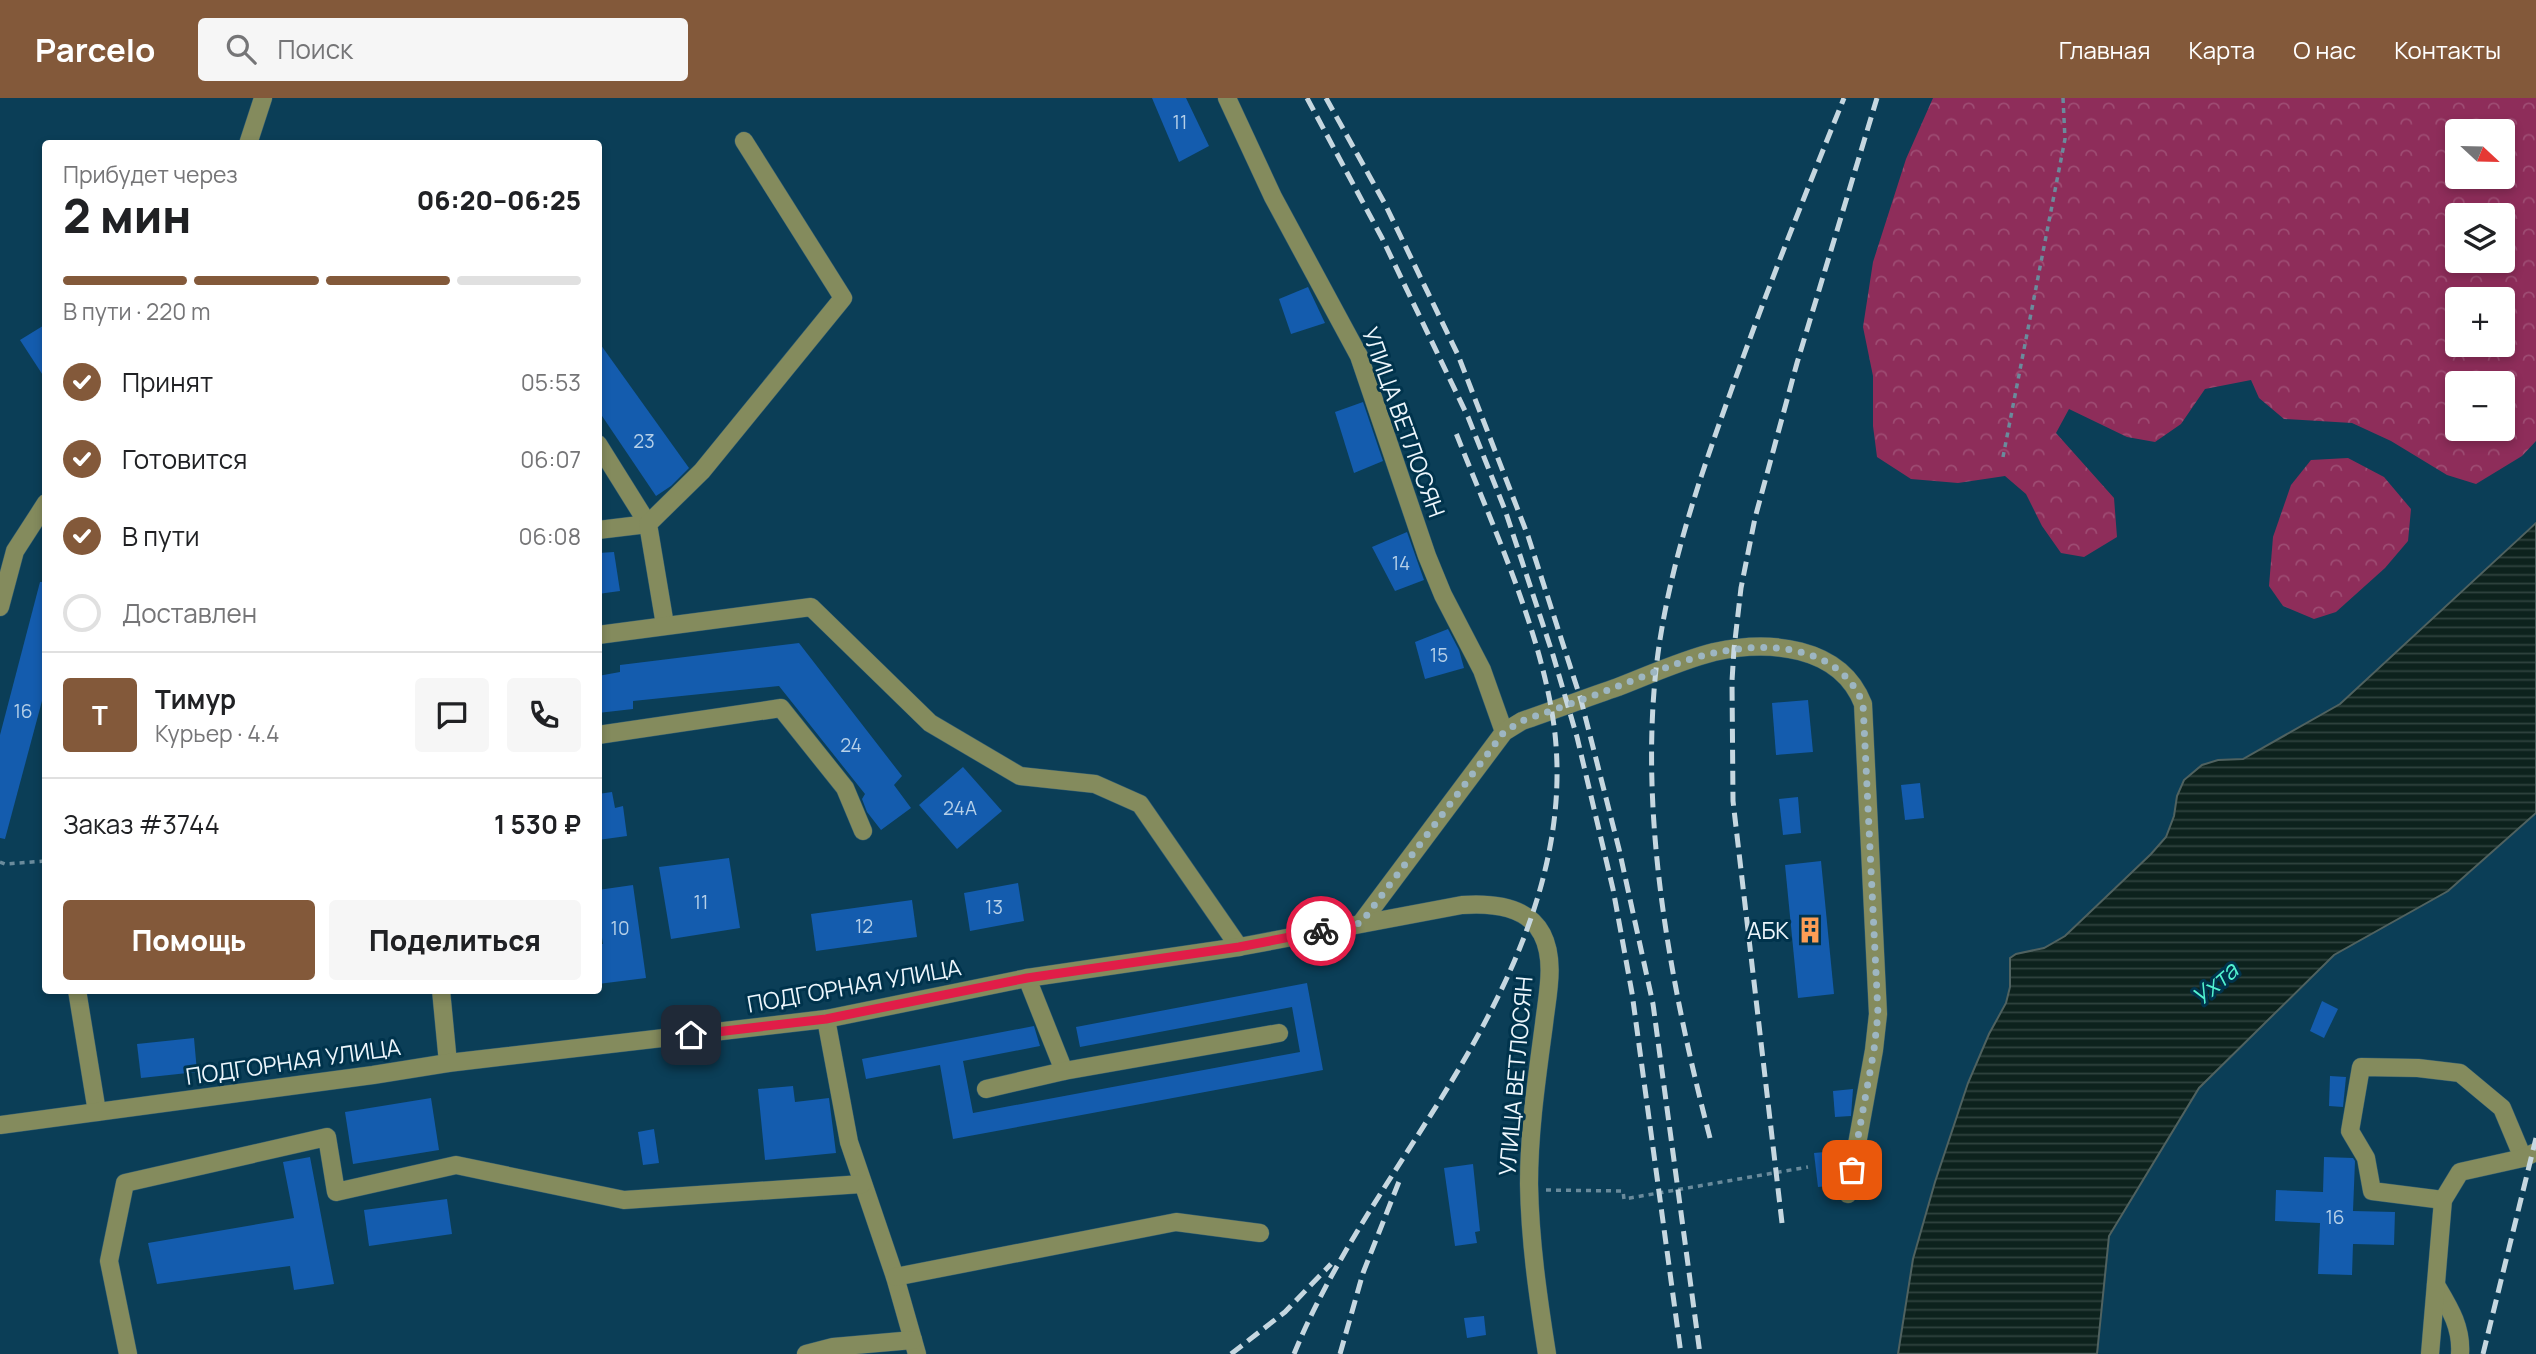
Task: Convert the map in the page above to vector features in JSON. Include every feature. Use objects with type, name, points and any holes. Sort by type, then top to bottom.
[{"type":"street","points":[[249,140],[263,98]]},
{"type":"street","name":"УЛИЦА ВЕТЛОСЯН","points":[[1227,98],[1273,198],[1359,356],[1427,556],[1443,595],[1482,670],[1504,732]]},
{"type":"street","points":[[602,530],[648,524],[702,471],[843,298],[744,141]]},
{"type":"street","points":[[602,450],[648,524],[665,625]]},
{"type":"street","points":[[0,607],[8,554],[42,508]]},
{"type":"street","points":[[602,634],[811,607],[930,723],[1020,776],[1095,784],[1140,804],[1239,947]]},
{"type":"street","points":[[1361,923],[1504,732],[1522,721],[1713,653],[1734,649],[1779,648],[1818,657],[1840,670],[1856,687],[1863,704],[1878,1014],[1848,1194]]},
{"type":"street","points":[[602,733],[782,708],[845,788],[863,831]]},
{"type":"street","name":"ПОДГОРНАЯ УЛИЦА","points":[[0,1125],[448,1063],[826,1019],[1027,978],[1239,947],[1462,905],[1489,904],[1513,909],[1523,914],[1539,929]]},
{"type":"street","name":"УЛИЦА ВЕТЛОСЯН","points":[[1539,929],[1546,946],[1549,968],[1531,1142],[1530,1190],[1535,1279],[1547,1354]]},
{"type":"street","points":[[1027,978],[1064,1071]]},
{"type":"street","points":[[79,994],[97,1112]]},
{"type":"street","points":[[441,994],[448,1063]]},
{"type":"street","points":[[806,1354],[833,1347],[915,1347],[895,1277],[862,1184],[844,1118],[826,1019]]},
{"type":"street","points":[[986,1089],[1064,1071],[1279,1033]]},
{"type":"street","points":[[2430,1354],[2443,1200],[2460,1172],[2529,1156],[2502,1108],[2460,1073],[2418,1068],[2361,1067],[2350,1131],[2365,1158],[2372,1191],[2443,1200]]},
{"type":"street","points":[[128,1354],[109,1261],[125,1183],[327,1137],[336,1192],[456,1165],[624,1200],[862,1184]]},
{"type":"street","points":[[895,1277],[1177,1222],[1260,1233]]},
{"type":"street","points":[[2436,1285],[2454,1315],[2461,1342],[2460,1354]]},
{"type":"path","points":[[2003,457],[2064,139],[2063,98]]},
{"type":"path","points":[[0,862],[42,861]]},
{"type":"path","points":[[1530,1190],[1623,1191],[1624,1199],[1808,1167]]},
{"type":"green space","points":[[1933,98],[2536,98],[2536,441],[2522,456],[2476,484],[2447,475],[2391,441],[2352,423],[2284,419],[2259,398],[2251,380],[2205,389],[2181,424],[2155,442],[2127,437],[2069,409],[2056,433],[2114,498],[2117,537],[2084,557],[2061,553],[2042,526],[2026,494],[2005,476],[1958,483],[1911,479],[1877,457],[1873,426],[1873,376],[1863,327],[1873,262],[1906,159]]},
{"type":"green space","points":[[2348,458],[2384,477],[2411,509],[2408,541],[2385,568],[2336,612],[2314,619],[2283,606],[2269,586],[2273,537],[2291,485],[2311,460]]},
{"type":"water","name":"Ухта","points":[[2536,523],[2536,813],[2448,891],[2334,955],[2199,1088],[2109,1236],[2097,1354],[1898,1354],[1913,1259],[1968,1083],[2006,1003],[2010,987],[2010,958],[2016,954],[2044,948],[2065,936],[2151,854],[2166,837],[2184,780],[2202,765],[2218,760],[2243,759],[2340,704]]},
{"type":"building","points":[[1152,98],[1186,98],[1209,146],[1179,162]]},
{"type":"building","points":[[1308,287],[1325,323],[1291,334],[1279,299]]},
{"type":"building","points":[[42,326],[42,374],[20,340]]},
{"type":"building","points":[[602,347],[689,468],[656,496],[602,416]]},
{"type":"building","points":[[1363,402],[1383,461],[1354,473],[1335,412]]},
{"type":"building","points":[[1407,532],[1424,580],[1395,591],[1372,547]]},
{"type":"building","points":[[614,552],[620,591],[602,593],[602,553]]},
{"type":"building","points":[[42,582],[42,701],[5,839],[0,838],[0,735]]},
{"type":"building","points":[[1448,629],[1459,650],[1464,668],[1425,679],[1415,642]]},
{"type":"building","points":[[799,643],[902,776],[894,785],[911,808],[881,830],[867,812],[862,799],[865,794],[779,686],[633,701],[633,709],[602,713],[602,675],[620,672],[620,665]]},
{"type":"building","points":[[1808,700],[1813,752],[1776,755],[1772,703]]},
{"type":"building","points":[[963,767],[1002,811],[957,849],[919,805]]},
{"type":"building","points":[[1920,783],[1924,818],[1905,820],[1901,785]]},
{"type":"building","points":[[612,792],[615,808],[623,806],[627,836],[602,839],[602,793]]},
{"type":"building","points":[[1798,797],[1801,833],[1783,835],[1779,799]]},
{"type":"building","points":[[729,858],[740,928],[671,939],[659,867]]},
{"type":"building","name":"АБК","points":[[1821,861],[1834,994],[1798,998],[1785,865]]},
{"type":"building","points":[[1018,883],[1024,921],[970,931],[964,893]]},
{"type":"building","points":[[633,885],[646,978],[602,984],[602,889]]},
{"type":"building","points":[[912,900],[917,937],[816,951],[811,914]]},
{"type":"building","points":[[1307,983],[1323,1070],[953,1139],[940,1065],[866,1079],[862,1059],[1034,1026],[1040,1046],[963,1061],[973,1113],[1300,1052],[1292,1007],[1080,1047],[1076,1027]]},
{"type":"building","points":[[2322,1001],[2338,1009],[2324,1038],[2310,1031]]},
{"type":"building","points":[[194,1038],[197,1072],[141,1078],[137,1044]]},
{"type":"building","points":[[2330,1076],[2346,1077],[2343,1107],[2329,1106]]},
{"type":"building","points":[[793,1086],[795,1102],[829,1098],[836,1153],[765,1160],[758,1089]]},
{"type":"building","points":[[1853,1089],[1851,1116],[1835,1117],[1833,1091]]},
{"type":"building","points":[[431,1098],[439,1150],[353,1164],[345,1112]]},
{"type":"building","points":[[654,1129],[659,1163],[643,1165],[638,1132]]},
{"type":"building","points":[[1835,1151],[1838,1185],[1818,1187],[1814,1153]]},
{"type":"building","points":[[310,1157],[334,1284],[294,1290],[290,1266],[157,1284],[148,1243],[294,1218],[283,1162]]},
{"type":"building","points":[[2324,1157],[2353,1158],[2355,1161],[2353,1211],[2395,1212],[2394,1245],[2353,1244],[2352,1275],[2318,1274],[2320,1223],[2275,1221],[2276,1190],[2323,1192]]},
{"type":"building","points":[[1473,1164],[1480,1231],[1475,1232],[1477,1243],[1455,1246],[1444,1168]]},
{"type":"building","points":[[447,1199],[452,1234],[369,1246],[364,1210]]},
{"type":"building","points":[[1484,1316],[1486,1335],[1467,1338],[1464,1318]]},
{"type":"railway","points":[[1307,98],[1382,238],[1468,417],[1505,510],[1553,655],[1577,737],[1613,889],[1632,993],[1681,1354]]},
{"type":"railway","points":[[1326,98],[1385,204],[1458,355],[1528,536],[1581,700],[1619,849],[1653,1004],[1700,1354]]},
{"type":"railway","points":[[1710,1138],[1670,957],[1654,831],[1653,706],[1659,646],[1680,549],[1709,453],[1772,280],[1844,98]]},
{"type":"railway","points":[[1782,1223],[1733,801],[1734,649],[1741,588],[1755,518],[1797,363],[1877,98]]},
{"type":"railway","points":[[1294,1354],[1343,1255],[1467,1056],[1490,1013],[1529,924],[1553,831],[1557,783],[1555,734],[1540,659],[1515,581],[1456,433]]},
{"type":"railway","points":[[2483,1354],[2536,1138]]},
{"type":"railway","points":[[1340,1354],[1363,1273],[1400,1179]]},
{"type":"railway","points":[[1231,1354],[1285,1312],[1331,1264]]},
{"type":"way so far","points":[[1321,931],[1361,923],[1504,732],[1522,721],[1713,653],[1752,647],[1779,648],[1818,657],[1846,674],[1856,687],[1863,704],[1878,1014],[1852,1170]]},
{"type":"place","name":"АБК","points":[[1810,930]]},
{"type":"route","points":[[691,1035],[826,1019],[1027,978],[1239,947],[1321,931]]}]
